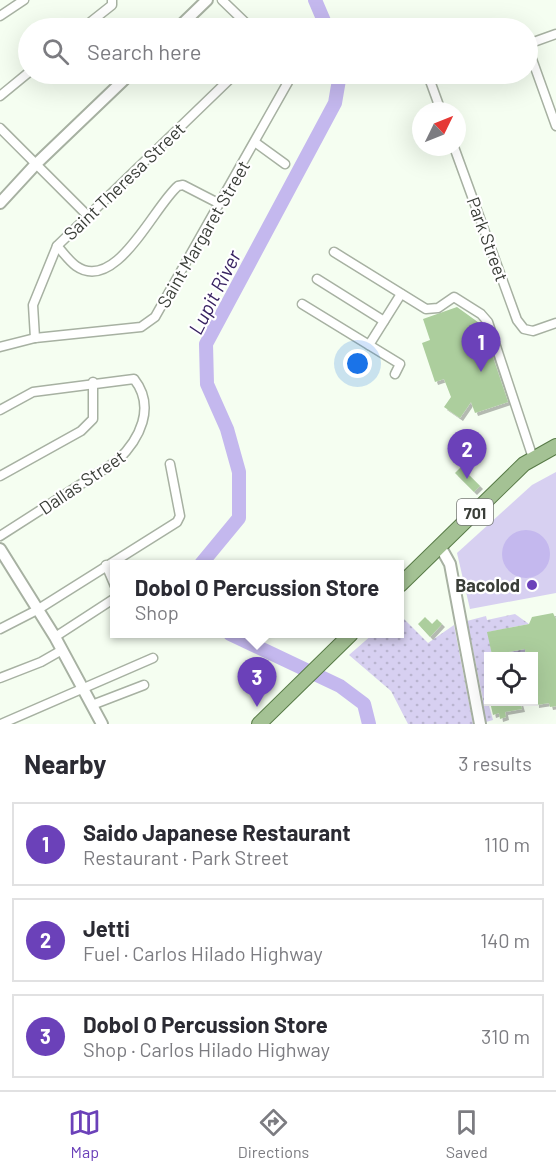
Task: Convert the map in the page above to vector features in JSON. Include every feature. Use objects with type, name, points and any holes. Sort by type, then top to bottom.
[{"type":"main road","name":"701","points":[[404,580],[533,458],[556,446]]},
{"type":"main road","points":[[259,724],[346,638]]},
{"type":"street","points":[[0,16],[24,0]]},
{"type":"street","points":[[95,18],[112,5],[112,0]]},
{"type":"street","points":[[188,18],[207,0]]},
{"type":"street","points":[[222,0],[241,18]]},
{"type":"street","points":[[538,42],[556,34]]},
{"type":"street","points":[[538,75],[556,126]]},
{"type":"street","points":[[0,96],[18,81]]},
{"type":"street","points":[[0,203],[35,165],[120,84]]},
{"type":"street","name":"Saint Theresa Street","points":[[35,338],[33,305],[57,246],[225,84]]},
{"type":"street","name":"Saint Margaret Street","points":[[0,347],[35,338],[141,327],[148,322],[166,300],[218,203],[256,143],[287,84]]},
{"type":"street","points":[[431,84],[438,102]]},
{"type":"street","points":[[0,128],[88,216]]},
{"type":"street","points":[[256,143],[285,164]]},
{"type":"street","name":"Park Street","points":[[457,156],[517,320],[524,329],[533,331],[556,323]]},
{"type":"street","points":[[57,246],[77,266],[87,270],[103,269],[122,258],[178,186],[183,185],[218,203]]},
{"type":"street","points":[[334,252],[401,294],[432,309],[454,297],[485,318],[491,328],[533,458]]},
{"type":"street","points":[[317,279],[384,321]]},
{"type":"street","points":[[369,345],[401,294]]},
{"type":"street","points":[[302,304],[400,364],[395,374]]},
{"type":"street","name":"Dallas Street","points":[[0,537],[99,474],[132,447],[143,423],[144,396],[134,379],[93,382]]},
{"type":"street","points":[[0,410],[33,392],[93,382],[93,419],[81,431],[0,477]]},
{"type":"street","points":[[114,560],[177,522],[180,516],[170,464]]},
{"type":"street","points":[[440,546],[450,564],[480,724]]},
{"type":"street","points":[[0,549],[55,637],[102,724]]},
{"type":"street","points":[[0,629],[37,610],[110,563]]},
{"type":"street","points":[[106,565],[110,576]]},
{"type":"street","points":[[55,637],[110,601]]},
{"type":"street","points":[[0,678],[40,662],[62,650]]},
{"type":"street","points":[[1,724],[84,690],[153,658]]},
{"type":"street","points":[[92,705],[144,685]]},
{"type":"shaded area","points":[[556,472],[556,593],[470,609],[457,553],[532,485]]},
{"type":"shaded area","points":[[521,530],[531,530],[543,537],[550,549],[550,559],[543,571],[531,578],[521,578],[506,567],[502,559],[502,549],[513,534]]},
{"type":"shaded area","points":[[515,614],[529,624],[488,632],[491,652],[484,652],[484,706],[489,706],[493,720],[486,722],[479,701],[483,700],[471,640],[467,641],[463,622],[486,616],[487,620]]},
{"type":"shaded area","points":[[404,619],[428,643],[454,625],[473,724],[408,724],[391,691],[349,655],[368,638],[404,638]]},
{"type":"shaded area","points":[[525,649],[525,652],[508,652]]},
{"type":"building","points":[[457,307],[482,325],[508,402],[475,413],[471,402],[460,418],[444,407],[451,397],[444,379],[435,382],[422,343],[430,340],[423,319]]},
{"type":"building","points":[[461,467],[480,486],[474,492],[455,473]]},
{"type":"building","points":[[553,613],[556,619],[556,706],[550,707],[549,703],[538,705],[538,652],[525,652],[525,649],[491,652],[487,632],[529,624],[532,617]]},
{"type":"building","points":[[425,617],[432,624],[437,619],[442,624],[430,637],[418,624]]},
{"type":"building","points":[[491,706],[521,706],[522,709],[505,712],[506,717],[500,719],[499,713],[493,715]]},
{"type":"waterway","name":"Lupit River","points":[[315,0],[323,18]]},
{"type":"waterway","name":"Lupit River","points":[[204,560],[239,518],[239,472],[227,429],[207,384],[206,344],[335,103],[338,84]]},
{"type":"waterway","name":"Lupit River","points":[[238,638],[340,686],[364,704],[369,724]]},
{"type":"place","name":"Saido Japanese Restaurant","points":[[481,372]]},
{"type":"place","name":"Jetti","points":[[467,479]]},
{"type":"place","name":"Bacolod","points":[[532,585]]},
{"type":"place","name":"Dobol O Percussion Store","points":[[257,707]]}]
